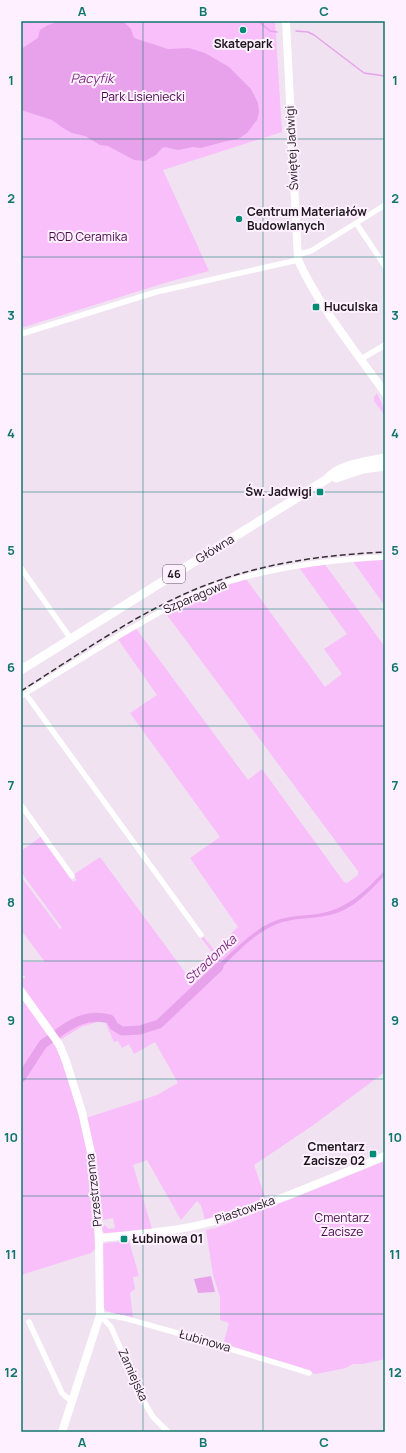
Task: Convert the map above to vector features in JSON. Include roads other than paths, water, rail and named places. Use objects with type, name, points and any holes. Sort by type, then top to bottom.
[{"type":"main road","name":"Główna","points":[[21,670],[327,479],[332,474],[351,466],[385,458]]},
{"type":"main road","name":"Główna","points":[[327,479],[335,479],[363,470],[385,466]]},
{"type":"street","name":"Świętej Jadwigi","points":[[286,21],[298,257],[307,279],[321,302],[385,393]]},
{"type":"street","points":[[21,334],[156,292],[298,257],[356,224],[385,205]]},
{"type":"street","points":[[356,224],[385,266]]},
{"type":"street","points":[[361,359],[385,345]]},
{"type":"street","name":"Szparagowa","points":[[201,935],[23,694],[153,615],[213,587],[283,567],[318,562],[385,557]]},
{"type":"street","points":[[21,568],[71,639]]},
{"type":"street","points":[[21,805],[72,876]]},
{"type":"street","name":"Przestrzenna","points":[[21,992],[59,1044],[72,1079],[92,1157],[99,1238],[100,1315],[72,1402],[60,1432]]},
{"type":"street","name":"Piastowska","points":[[99,1238],[185,1227],[210,1222],[271,1202],[385,1156]]},
{"type":"street","name":"Łubinowa","points":[[100,1315],[109,1315],[170,1331],[309,1373]]},
{"type":"street","name":"Zamiejska","points":[[100,1315],[111,1327],[143,1400],[153,1417],[168,1432]]},
{"type":"street","points":[[29,1322],[62,1393],[72,1402]]},
{"type":"water","name":"Pacyfik","points":[[60,21],[123,21],[131,29],[134,38],[168,49],[189,48],[205,53],[229,67],[251,89],[258,103],[259,112],[257,120],[247,133],[238,139],[201,148],[193,147],[178,150],[165,147],[162,148],[156,155],[145,161],[134,160],[108,146],[100,145],[85,136],[72,133],[52,120],[21,110],[21,49],[38,38],[40,30],[48,25]]},
{"type":"water","points":[[385,870],[385,875],[379,882],[351,906],[334,914],[289,921],[268,928],[251,940],[213,976],[210,973],[256,931],[264,926],[283,918],[327,912],[346,904],[363,892]]},
{"type":"water","points":[[211,1276],[215,1292],[198,1293],[194,1279]]},
{"type":"waterway","points":[[258,21],[270,31],[277,32]]},
{"type":"waterway","points":[[296,31],[308,32],[314,35],[364,73],[385,76]]},
{"type":"waterway","name":"Stradomka","points":[[53,1037],[66,1027],[80,1020],[94,1017],[110,1019],[114,1026],[122,1031],[140,1030],[159,1024],[219,967]]},
{"type":"waterway","name":"Stradomka","points":[[21,1078],[43,1044],[50,1039]]},
{"type":"railway","points":[[21,691],[128,623],[173,599],[219,580],[289,562],[313,558],[385,552]]},
{"type":"place","name":"Skatepark","points":[[243,30]]},
{"type":"place","name":"Centrum Materiałów Budowlanych","points":[[239,219]]},
{"type":"place","name":"Huculska","points":[[316,307]]},
{"type":"place","name":"Św. Jadwigi","points":[[320,492]]},
{"type":"place","name":"Cmentarz Zacisze 02","points":[[373,1154]]},
{"type":"place","name":"Łubinowa 01","points":[[124,1239]]},
{"type":"park label","name":"Park Lisieniecki","points":[[143,97]]},
{"type":"park label","name":"ROD Ceramika","points":[[88,237]]},
{"type":"park label","name":"Cmentarz Zacisze","points":[[342,1225]]}]
